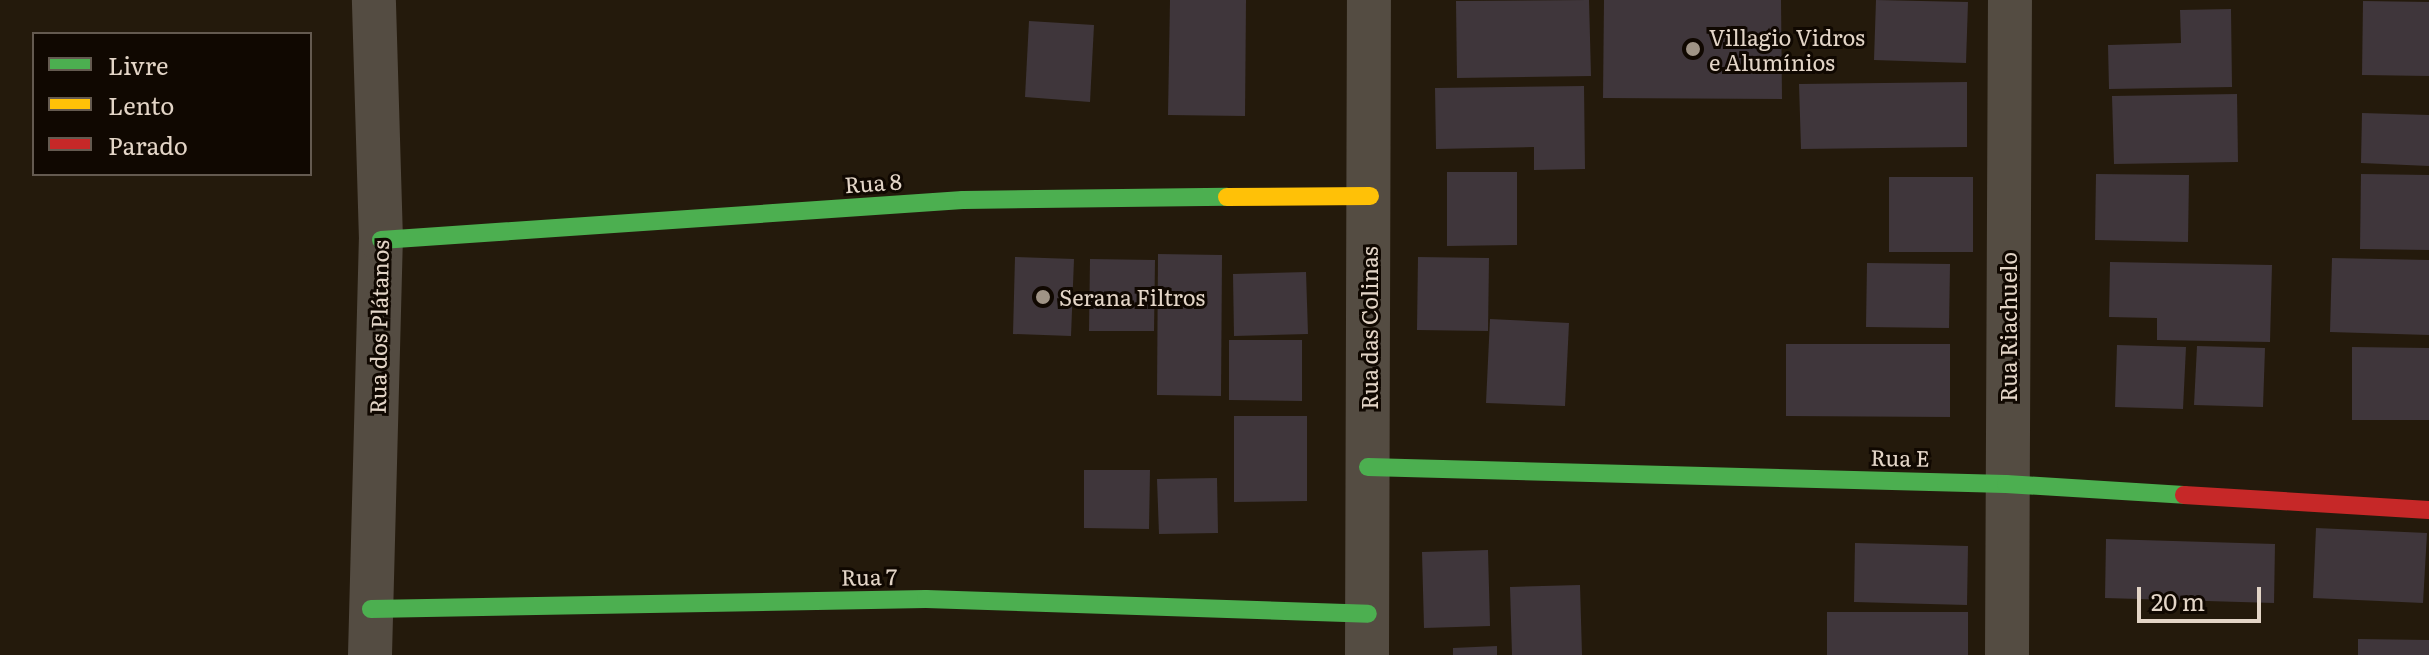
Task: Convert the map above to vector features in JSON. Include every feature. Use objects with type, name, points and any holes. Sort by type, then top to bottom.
[{"type":"street","name":"Rua dos Plátanos","points":[[370,655],[381,240],[374,0]]},
{"type":"street","name":"Rua das Colinas","points":[[1368,635],[1369,0]]},
{"type":"street","name":"Rua Riachuelo","points":[[2007,655],[2010,0]]},
{"type":"street","name":"Rua 8","points":[[381,240],[963,200],[1370,196]]},
{"type":"street","name":"Rua E","points":[[1368,467],[2006,484],[2429,510]]},
{"type":"street","name":"Rua 7","points":[[371,609],[926,599],[1368,635]]},
{"type":"building","points":[[1170,0],[1246,0],[1245,116],[1168,115]]},
{"type":"building","points":[[1589,0],[1591,76],[1457,78],[1456,1]]},
{"type":"building","name":"Villagio Vidros e Alumínios","points":[[1604,0],[1781,0],[1782,99],[1603,98]]},
{"type":"building","points":[[1876,0],[1968,2],[1966,63],[1874,60]]},
{"type":"building","points":[[2363,1],[2429,2],[2429,76],[2362,75]]},
{"type":"building","points":[[2231,9],[2232,87],[2109,89],[2108,45],[2181,43],[2180,10]]},
{"type":"building","points":[[1029,21],[1094,25],[1090,102],[1025,97]]},
{"type":"building","points":[[1967,82],[1967,147],[1801,149],[1799,84]]},
{"type":"building","points":[[1584,86],[1585,169],[1534,170],[1534,147],[1436,149],[1435,88]]},
{"type":"building","points":[[2237,94],[2238,162],[2114,164],[2112,96]]},
{"type":"building","points":[[2362,113],[2429,115],[2429,166],[2361,163]]},
{"type":"building","points":[[1447,172],[1517,172],[1517,245],[1447,246]]},
{"type":"building","points":[[2096,174],[2189,175],[2188,242],[2095,240]]},
{"type":"building","points":[[2361,174],[2429,175],[2429,250],[2360,249]]},
{"type":"building","points":[[1889,177],[1973,177],[1973,252],[1889,252]]},
{"type":"building","points":[[1158,254],[1222,255],[1221,396],[1157,395]]},
{"type":"building","name":"Serana Filtros","points":[[1015,257],[1074,259],[1071,336],[1013,334]]},
{"type":"building","points":[[1418,257],[1489,258],[1488,331],[1417,330]]},
{"type":"building","points":[[2332,258],[2429,260],[2429,335],[2330,332]]},
{"type":"building","points":[[1090,259],[1155,260],[1154,331],[1089,331]]},
{"type":"building","points":[[2110,262],[2272,265],[2270,342],[2157,340],[2157,318],[2109,317]]},
{"type":"building","points":[[1867,263],[1950,264],[1949,328],[1866,327]]},
{"type":"building","points":[[1306,272],[1308,334],[1234,336],[1233,274]]},
{"type":"building","points":[[1490,319],[1569,323],[1565,406],[1486,403]]},
{"type":"building","points":[[1229,340],[1302,340],[1302,401],[1229,400]]},
{"type":"building","points":[[1786,344],[1950,344],[1950,417],[1786,416]]},
{"type":"building","points":[[2117,345],[2186,347],[2183,409],[2115,407]]},
{"type":"building","points":[[2197,346],[2265,348],[2263,407],[2194,405]]},
{"type":"building","points":[[2352,347],[2429,348],[2429,420],[2352,420]]},
{"type":"building","points":[[1234,416],[1307,416],[1307,501],[1234,502]]},
{"type":"building","points":[[1084,470],[1150,470],[1149,529],[1084,528]]},
{"type":"building","points":[[1217,478],[1218,533],[1159,534],[1157,479]]},
{"type":"building","points":[[2316,528],[2427,533],[2423,603],[2313,598]]},
{"type":"building","points":[[2106,539],[2275,544],[2274,603],[2105,598]]},
{"type":"building","points":[[1855,543],[1968,546],[1967,605],[1854,602]]},
{"type":"building","points":[[1488,550],[1490,626],[1424,628],[1422,552]]},
{"type":"building","points":[[1580,585],[1582,655],[1512,655],[1510,587]]},
{"type":"building","points":[[1827,612],[1968,612],[1968,655],[1827,655]]},
{"type":"building","points":[[2358,639],[2429,640],[2429,655],[2358,655]]},
{"type":"building","points":[[1497,646],[1497,655],[1453,655],[1453,648]]},
{"type":"traffic: fast","points":[[381,240],[963,200],[1227,197]]},
{"type":"traffic: fast","points":[[1368,467],[2006,484],[2184,495]]},
{"type":"traffic: fast","points":[[371,609],[926,599],[1368,614]]},
{"type":"traffic: slow","points":[[1227,197],[1370,196]]},
{"type":"traffic: jam","points":[[2184,495],[2429,510]]},
{"type":"place","name":"Villagio Vidros e Alumínios","points":[[1693,49]]},
{"type":"place","name":"Serana Filtros","points":[[1043,297]]}]
